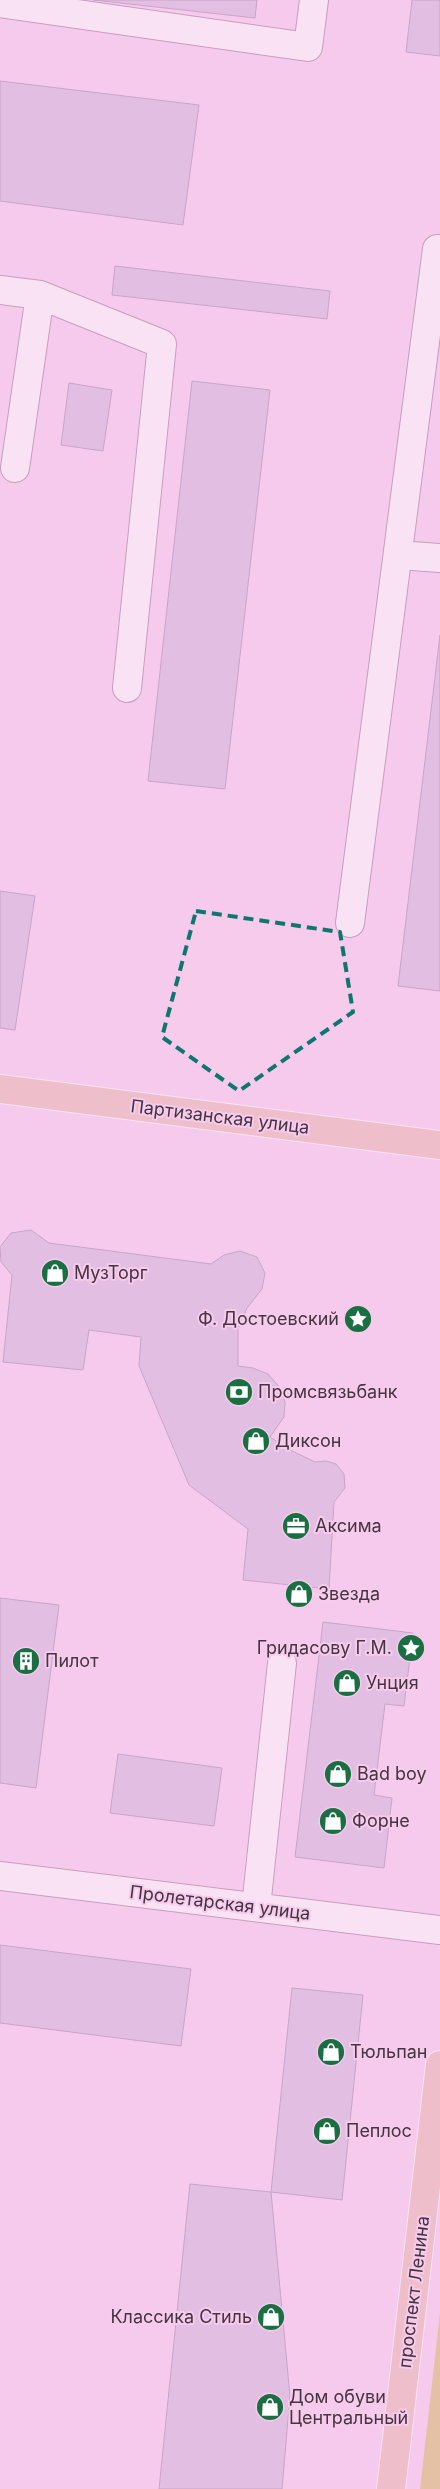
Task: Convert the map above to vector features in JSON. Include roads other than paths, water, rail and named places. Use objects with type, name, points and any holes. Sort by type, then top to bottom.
[{"type":"main road","name":"Партизанская улица","points":[[0,1089],[440,1145]]},
{"type":"main road","name":"проспект Ленина","points":[[391,2489],[440,2065]]},
{"type":"street","points":[[0,3],[308,47],[314,0]]},
{"type":"street","points":[[350,922],[437,249]]},
{"type":"street","points":[[0,290],[40,295],[162,344],[126,688]]},
{"type":"street","points":[[15,468],[40,295]]},
{"type":"street","points":[[398,555],[440,558]]},
{"type":"street","points":[[256,1907],[282,1663]]},
{"type":"street","name":"Пролетарская улица","points":[[0,1876],[440,1930]]},
{"type":"place","name":"МузТорг","points":[[55,1273]]},
{"type":"place","name":"Ф. Достоевский","points":[[358,1319]]},
{"type":"place","name":"Промсвязьбанк","points":[[239,1392]]},
{"type":"place","name":"Диксон","points":[[256,1441]]},
{"type":"place","name":"Аксима","points":[[296,1526]]},
{"type":"place","name":"Звезда","points":[[299,1594]]},
{"type":"place","name":"Гридасову Г.М.","points":[[411,1648]]},
{"type":"place","name":"Пилот","points":[[26,1661]]},
{"type":"place","name":"Унция","points":[[347,1683]]},
{"type":"place","name":"Bad boy","points":[[338,1774]]},
{"type":"place","name":"Форне","points":[[333,1821]]},
{"type":"place","name":"Тюльпан","points":[[331,2052]]},
{"type":"place","name":"Пеплос","points":[[327,2131]]},
{"type":"place","name":"Классика Стиль","points":[[271,2317]]},
{"type":"place","name":"Дом обуви Центральный","points":[[270,2407]]}]
